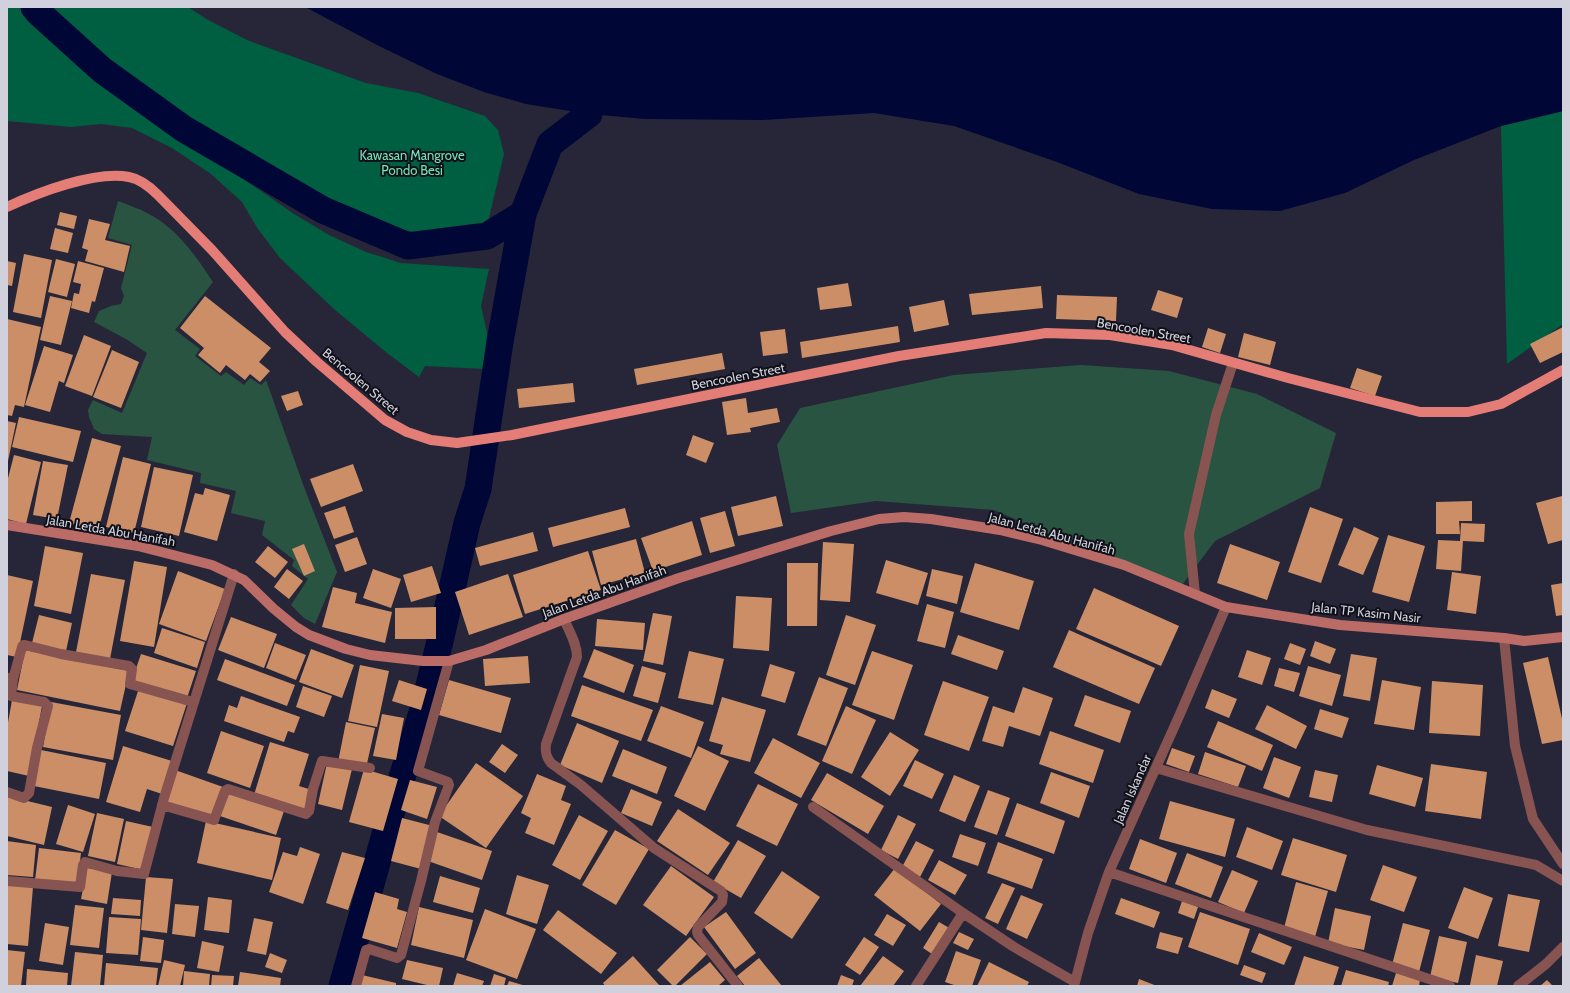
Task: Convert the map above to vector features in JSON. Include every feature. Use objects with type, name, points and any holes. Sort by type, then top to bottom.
[{"type":"main road","name":"Bencoolen Street","points":[[7,207],[22,200],[84,179],[117,176],[136,179],[152,189],[163,200],[212,250],[286,332],[372,410],[396,426],[422,437],[431,440],[457,443],[512,435],[899,356],[1046,333],[1110,335],[1172,346],[1420,412],[1468,412],[1501,404],[1563,370]]},
{"type":"street","points":[[1195,594],[1189,534],[1216,415],[1233,363]]},
{"type":"street","name":"Jalan Letda Abu Hanifah","points":[[7,526],[138,546],[212,565],[244,580],[274,609],[296,627],[309,635],[346,649],[370,655],[423,661],[446,661],[486,650],[564,618],[679,578],[830,531],[879,519],[904,517],[932,519],[1000,530],[1042,540],[1124,565],[1226,606]]},
{"type":"street","points":[[7,881],[80,887],[83,865],[85,862],[117,871],[144,874],[162,805],[234,574]]},
{"type":"street","name":"Jalan TP Kasim Nasir","points":[[1226,606],[1340,625],[1504,638]]},
{"type":"street","name":"Jalan Iskandar","points":[[1074,984],[1088,933],[1109,872],[1226,606]]},
{"type":"street","points":[[564,618],[575,643],[577,657],[546,744],[545,751],[548,759],[551,763],[581,785],[654,848],[721,891],[723,895],[722,902],[698,927],[697,932],[738,986]]},
{"type":"street","points":[[1563,637],[1524,641],[1504,638],[1515,746],[1533,819],[1563,864]]},
{"type":"street","points":[[7,792],[24,798],[29,793],[37,748],[48,706],[44,702],[11,696],[10,679],[23,645],[61,654],[128,666],[132,669],[130,684],[193,702]]},
{"type":"street","points":[[356,986],[366,950],[369,949],[397,958],[401,955],[435,822],[449,785],[448,782],[418,771],[446,661]]},
{"type":"street","points":[[162,805],[214,820],[225,791],[228,789],[306,814],[309,811],[313,789],[322,761],[370,768]]},
{"type":"street","points":[[1156,768],[1367,830],[1536,865],[1563,881]]},
{"type":"street","points":[[813,807],[963,913],[1074,984]]},
{"type":"street","points":[[1109,872],[1450,986]]},
{"type":"street","points":[[916,986],[963,913]]},
{"type":"street","points":[[1518,986],[1546,964],[1563,947]]},
{"type":"green space","points":[[7,7],[21,7],[50,41],[92,76],[294,214],[329,235],[366,252],[401,263],[489,269],[481,306],[487,333],[485,369],[425,366],[419,377],[387,353],[334,309],[280,258],[258,229],[242,202],[211,174],[172,148],[132,128],[101,124],[71,127],[7,121]]},
{"type":"green space","name":"Kawasan Mangrove Pondo Besi","points":[[45,7],[188,7],[208,20],[249,41],[366,83],[418,93],[485,116],[498,130],[504,154],[489,218],[482,224],[463,232],[431,236],[387,226],[307,191],[178,116],[131,84],[95,54]]},
{"type":"green space","points":[[1563,111],[1563,324],[1507,364],[1501,126]]},
{"type":"green space","points":[[118,201],[144,211],[167,226],[192,252],[213,282],[175,330],[200,349],[195,356],[221,376],[226,372],[244,385],[250,378],[261,385],[266,380],[304,487],[337,572],[315,624],[304,618],[291,605],[308,579],[292,566],[294,560],[262,535],[265,521],[231,513],[236,491],[200,483],[201,473],[147,460],[152,437],[102,434],[94,429],[88,410],[93,400],[122,413],[147,353],[126,339],[94,322],[99,311],[121,304],[124,296],[121,288],[132,245],[108,238]]},
{"type":"green space","points":[[1081,365],[1169,371],[1257,394],[1336,433],[1320,488],[1215,541],[1182,585],[1065,541],[994,510],[876,501],[791,513],[777,445],[800,408],[954,375]]},
{"type":"shaded area","points":[[305,7],[1563,7],[1563,111],[1501,126],[1414,160],[1345,193],[1280,211],[1212,209],[1139,194],[1057,162],[954,126],[874,113],[763,120],[645,119],[589,114],[526,104],[484,92],[437,74],[381,47]]},
{"type":"building","points":[[60,212],[77,216],[74,229],[57,225]]},
{"type":"building","points":[[89,219],[110,224],[105,240],[130,246],[124,272],[85,261],[88,250],[82,248]]},
{"type":"building","points":[[55,228],[73,233],[68,253],[50,249]]},
{"type":"building","points":[[24,254],[52,260],[41,318],[13,312]]},
{"type":"building","points":[[56,259],[75,264],[67,297],[48,292]]},
{"type":"building","points":[[7,261],[16,263],[12,286],[7,285]]},
{"type":"building","points":[[78,261],[104,268],[95,302],[92,301],[89,313],[71,308],[74,293],[79,294],[81,284],[73,282]]},
{"type":"building","points":[[848,283],[852,306],[820,310],[817,288]]},
{"type":"building","points":[[1041,286],[1043,308],[972,315],[969,294]]},
{"type":"building","points":[[1158,290],[1183,298],[1177,318],[1151,310]]},
{"type":"building","points":[[1057,295],[1117,297],[1116,321],[1056,319]]},
{"type":"building","points":[[50,296],[72,301],[61,345],[40,340]]},
{"type":"building","points":[[205,296],[271,348],[259,362],[270,371],[260,382],[250,374],[245,380],[226,365],[220,373],[198,355],[204,348],[180,328]]},
{"type":"building","points":[[944,300],[949,325],[914,332],[909,307]]},
{"type":"building","points":[[7,319],[41,327],[24,407],[15,405],[12,416],[7,415]]},
{"type":"building","points":[[898,326],[900,342],[802,358],[800,342]]},
{"type":"building","points":[[1563,327],[1563,352],[1540,363],[1530,344]]},
{"type":"building","points":[[1208,328],[1226,334],[1220,353],[1202,347]]},
{"type":"building","points":[[785,329],[788,353],[763,356],[760,332]]},
{"type":"building","points":[[1244,333],[1276,342],[1270,365],[1238,357]]},
{"type":"building","points":[[84,335],[111,346],[92,396],[65,386]]},
{"type":"building","points":[[44,346],[73,355],[64,383],[59,381],[50,412],[25,405]]},
{"type":"building","points":[[112,350],[139,362],[121,408],[93,397]]},
{"type":"building","points":[[722,353],[725,369],[637,385],[634,369]]},
{"type":"building","points":[[1357,368],[1382,376],[1375,396],[1350,388]]},
{"type":"building","points":[[573,383],[575,402],[519,408],[517,389]]},
{"type":"building","points":[[298,391],[303,405],[287,411],[281,396]]},
{"type":"building","points":[[746,398],[748,413],[777,408],[780,422],[750,428],[751,432],[727,435],[722,402]]},
{"type":"building","points":[[19,417],[81,431],[73,462],[12,447]]},
{"type":"building","points":[[7,421],[16,423],[8,461],[7,461]]},
{"type":"building","points":[[693,435],[714,443],[706,463],[686,455]]},
{"type":"building","points":[[92,438],[121,446],[98,531],[69,523]]},
{"type":"building","points":[[14,455],[41,462],[26,524],[7,519],[7,482]]},
{"type":"building","points":[[123,457],[151,464],[134,533],[106,527]]},
{"type":"building","points":[[43,461],[68,465],[57,519],[33,515]]},
{"type":"building","points":[[353,464],[363,491],[321,507],[310,479]]},
{"type":"building","points":[[154,467],[193,475],[179,536],[141,527]]},
{"type":"building","points":[[205,488],[230,495],[217,541],[184,532],[195,493],[203,495]]},
{"type":"building","points":[[776,496],[783,526],[738,536],[731,507]]},
{"type":"building","points":[[1562,496],[1563,540],[1548,544],[1536,503]]},
{"type":"building","points":[[1472,501],[1472,521],[1459,521],[1460,534],[1436,534],[1436,502]]},
{"type":"building","points":[[345,506],[354,532],[334,539],[324,513]]},
{"type":"building","points":[[1310,507],[1343,519],[1321,583],[1288,572]]},
{"type":"building","points":[[625,508],[630,527],[553,547],[548,528]]},
{"type":"building","points":[[725,511],[735,546],[710,553],[700,518]]},
{"type":"building","points":[[692,521],[702,555],[653,571],[641,538]]},
{"type":"building","points":[[1461,523],[1485,524],[1484,542],[1463,541],[1461,571],[1436,569],[1438,540],[1460,541]]},
{"type":"building","points":[[1354,527],[1379,538],[1363,575],[1338,565]]},
{"type":"building","points":[[533,532],[538,551],[480,566],[475,548]]},
{"type":"building","points":[[1388,535],[1425,546],[1409,602],[1372,592]]},
{"type":"building","points":[[357,537],[367,564],[345,572],[335,545]]},
{"type":"building","points":[[636,539],[645,573],[601,585],[592,551]]},
{"type":"building","points":[[823,542],[854,544],[850,602],[820,600]]},
{"type":"building","points":[[304,544],[315,571],[304,576],[292,549]]},
{"type":"building","points":[[1230,544],[1280,562],[1267,600],[1217,583]]},
{"type":"building","points":[[45,546],[83,553],[71,614],[34,606]]},
{"type":"building","points":[[268,546],[288,562],[275,578],[255,562]]},
{"type":"building","points":[[588,551],[601,590],[525,614],[513,575]]},
{"type":"building","points":[[886,560],[928,573],[918,605],[876,593]]},
{"type":"building","points":[[134,561],[167,567],[154,647],[120,641]]},
{"type":"building","points":[[787,563],[818,563],[817,626],[787,626]]},
{"type":"building","points":[[975,563],[1034,581],[1019,630],[960,612]]},
{"type":"building","points":[[432,566],[441,593],[411,602],[403,575]]},
{"type":"building","points":[[287,569],[303,581],[289,599],[274,587]]},
{"type":"building","points":[[373,569],[401,579],[391,608],[363,598]]},
{"type":"building","points":[[932,569],[963,576],[957,604],[926,596]]},
{"type":"building","points":[[178,571],[225,589],[206,641],[159,624]]},
{"type":"building","points":[[1452,572],[1481,576],[1476,614],[1447,610]]},
{"type":"building","points":[[91,574],[125,580],[110,659],[76,652]]},
{"type":"building","points":[[508,574],[523,617],[469,635],[455,592]]},
{"type":"building","points":[[7,575],[33,581],[17,657],[7,655]]},
{"type":"building","points":[[1563,583],[1563,615],[1556,616],[1551,585]]},
{"type":"building","points":[[333,587],[357,593],[355,603],[392,612],[385,643],[322,627]]},
{"type":"building","points":[[1094,588],[1179,626],[1161,666],[1076,629]]},
{"type":"building","points":[[736,596],[772,598],[769,651],[733,648]]},
{"type":"building","points":[[927,604],[954,612],[945,648],[917,641]]},
{"type":"building","points":[[436,607],[436,639],[395,639],[395,608]]},
{"type":"building","points":[[653,613],[672,616],[663,665],[643,661]]},
{"type":"building","points":[[39,615],[72,623],[66,651],[32,643]]},
{"type":"building","points":[[846,615],[876,625],[855,685],[826,675]]},
{"type":"building","points":[[231,617],[277,634],[264,668],[218,650]]},
{"type":"building","points":[[597,619],[645,623],[643,650],[595,646]]},
{"type":"building","points":[[162,628],[205,642],[197,668],[154,653]]},
{"type":"building","points":[[1069,630],[1155,668],[1139,704],[1053,667]]},
{"type":"building","points":[[958,635],[1004,651],[997,670],[951,654]]},
{"type":"building","points":[[1315,641],[1336,649],[1330,664],[1310,656]]},
{"type":"building","points":[[275,643],[306,655],[296,680],[266,668]]},
{"type":"building","points":[[1290,643],[1306,649],[1300,665],[1284,659]]},
{"type":"building","points":[[311,649],[354,665],[342,698],[299,682]]},
{"type":"building","points":[[594,649],[634,665],[624,693],[583,677]]},
{"type":"building","points":[[25,650],[129,671],[120,711],[17,690]]},
{"type":"building","points":[[1247,650],[1271,658],[1262,685],[1238,677]]},
{"type":"building","points":[[689,651],[724,659],[713,705],[678,698]]},
{"type":"building","points":[[872,651],[913,665],[894,720],[852,705]]},
{"type":"building","points":[[141,654],[196,671],[187,698],[132,680]]},
{"type":"building","points":[[1351,654],[1377,658],[1370,701],[1343,696]]},
{"type":"building","points":[[528,656],[530,683],[485,686],[483,659]]},
{"type":"building","points":[[1548,657],[1563,723],[1563,740],[1542,744],[1523,663]]},
{"type":"building","points":[[225,659],[295,685],[287,706],[217,680]]},
{"type":"building","points":[[770,664],[795,672],[785,703],[761,696]]},
{"type":"building","points":[[360,665],[389,671],[377,727],[348,721]]},
{"type":"building","points":[[642,666],[666,673],[658,703],[633,696]]},
{"type":"building","points":[[1308,666],[1341,675],[1332,706],[1299,696]]},
{"type":"building","points":[[1279,668],[1300,673],[1294,692],[1274,686]]},
{"type":"building","points":[[819,677],[848,688],[826,746],[797,735]]},
{"type":"building","points":[[399,680],[427,689],[421,710],[392,701]]},
{"type":"building","points":[[449,680],[511,698],[501,733],[439,715]]},
{"type":"building","points":[[1382,680],[1421,687],[1414,730],[1374,724]]},
{"type":"building","points":[[943,681],[989,697],[969,751],[924,735]]},
{"type":"building","points":[[1432,681],[1483,685],[1480,736],[1429,733]]},
{"type":"building","points":[[582,685],[653,710],[641,741],[571,716]]},
{"type":"building","points":[[303,686],[332,696],[324,717],[296,707]]},
{"type":"building","points":[[1023,687],[1053,698],[1040,736],[1009,726],[1003,747],[982,741],[993,706],[1014,713]]},
{"type":"building","points":[[139,688],[187,703],[173,746],[125,731]]},
{"type":"building","points":[[1212,689],[1237,699],[1229,718],[1205,708]]},
{"type":"building","points":[[1085,695],[1131,711],[1120,743],[1074,726]]},
{"type":"building","points":[[241,696],[300,717],[294,733],[288,731],[284,742],[224,721],[229,705],[237,708]]},
{"type":"building","points":[[722,697],[766,710],[750,762],[720,754],[723,745],[709,741]]},
{"type":"building","points":[[12,700],[42,706],[29,776],[7,771],[7,728]]},
{"type":"building","points":[[51,702],[121,715],[113,760],[43,747]]},
{"type":"building","points":[[1267,705],[1307,726],[1296,749],[1255,729]]},
{"type":"building","points":[[661,706],[704,722],[691,758],[647,741]]},
{"type":"building","points":[[846,706],[876,720],[852,774],[822,761]]},
{"type":"building","points":[[1320,709],[1349,718],[1342,738],[1314,729]]},
{"type":"building","points":[[382,714],[404,718],[396,760],[373,756]]},
{"type":"building","points":[[1218,721],[1273,745],[1262,771],[1207,747]]},
{"type":"building","points":[[346,722],[375,728],[366,768],[338,762]]},
{"type":"building","points":[[577,723],[619,741],[602,783],[560,765]]},
{"type":"building","points":[[221,731],[264,746],[250,788],[207,773]]},
{"type":"building","points":[[1050,731],[1104,750],[1093,783],[1039,764]]},
{"type":"building","points":[[890,732],[919,750],[890,796],[861,777]]},
{"type":"building","points":[[773,738],[820,763],[801,798],[754,773]]},
{"type":"building","points":[[270,742],[309,754],[299,786],[312,790],[305,811],[254,795]]},
{"type":"building","points":[[502,744],[518,755],[505,773],[489,762]]},
{"type":"building","points":[[123,746],[172,761],[162,794],[147,789],[140,812],[106,802]]},
{"type":"building","points":[[698,746],[729,761],[705,811],[674,796]]},
{"type":"building","points":[[1172,748],[1195,756],[1189,772],[1166,764]]},
{"type":"building","points":[[623,749],[667,767],[657,794],[612,776]]},
{"type":"building","points":[[41,750],[106,763],[99,799],[34,786]]},
{"type":"building","points":[[1205,752],[1246,766],[1238,787],[1198,774]]},
{"type":"building","points":[[1274,757],[1301,767],[1289,798],[1263,788]]},
{"type":"building","points":[[915,760],[944,774],[932,799],[903,786]]},
{"type":"building","points":[[327,763],[352,769],[342,810],[318,804]]},
{"type":"building","points":[[476,763],[523,796],[486,848],[439,816]]},
{"type":"building","points":[[1431,764],[1487,772],[1481,819],[1425,811]]},
{"type":"building","points":[[1377,765],[1423,778],[1415,807],[1369,794]]},
{"type":"building","points":[[364,769],[398,779],[383,831],[349,822]]},
{"type":"building","points":[[175,770],[223,787],[213,818],[165,802]]},
{"type":"building","points":[[1315,770],[1338,775],[1332,802],[1309,797]]},
{"type":"building","points":[[1051,772],[1090,786],[1079,818],[1040,803]]},
{"type":"building","points":[[827,773],[884,806],[868,834],[811,800]]},
{"type":"building","points":[[537,774],[566,786],[561,800],[571,804],[554,845],[525,833],[531,818],[521,813]]},
{"type":"building","points":[[954,775],[980,786],[965,822],[939,811]]},
{"type":"building","points":[[410,780],[437,787],[427,819],[401,810]]},
{"type":"building","points":[[758,784],[798,804],[777,846],[736,826]]},
{"type":"building","points":[[631,789],[662,802],[652,826],[621,813]]},
{"type":"building","points":[[988,790],[1010,798],[997,835],[974,827]]},
{"type":"building","points":[[229,792],[284,811],[276,835],[220,816]]},
{"type":"building","points":[[7,796],[52,807],[44,845],[7,836]]},
{"type":"building","points":[[1170,801],[1235,819],[1225,857],[1159,839]]},
{"type":"building","points":[[1017,803],[1065,821],[1054,854],[1005,836]]},
{"type":"building","points":[[68,805],[95,814],[83,852],[56,844]]},
{"type":"building","points":[[678,809],[730,843],[708,875],[657,841]]},
{"type":"building","points":[[97,813],[124,819],[115,862],[88,856]]},
{"type":"building","points":[[579,815],[608,831],[580,880],[552,865]]},
{"type":"building","points":[[898,815],[916,824],[898,859],[881,850]]},
{"type":"building","points":[[402,818],[433,826],[421,869],[391,861]]},
{"type":"building","points":[[126,821],[153,827],[144,870],[117,864]]},
{"type":"building","points":[[206,821],[281,838],[272,880],[197,863]]},
{"type":"building","points":[[1247,827],[1283,841],[1272,870],[1236,857]]},
{"type":"building","points":[[615,830],[649,849],[616,905],[582,885]]},
{"type":"building","points":[[437,832],[492,851],[482,880],[428,861]]},
{"type":"building","points":[[960,834],[986,843],[978,866],[952,857]]},
{"type":"building","points":[[1293,838],[1347,855],[1336,892],[1281,875]]},
{"type":"building","points":[[1140,839],[1177,853],[1166,883],[1129,869]]},
{"type":"building","points":[[738,840],[766,856],[741,898],[713,882]]},
{"type":"building","points":[[7,841],[36,845],[33,877],[7,875]]},
{"type":"building","points":[[916,841],[934,850],[920,877],[902,867]]},
{"type":"building","points":[[998,842],[1043,859],[1032,889],[987,873]]},
{"type":"building","points":[[300,847],[320,854],[303,904],[269,892],[283,852],[297,856]]},
{"type":"building","points":[[39,848],[81,853],[77,886],[35,880]]},
{"type":"building","points":[[342,852],[365,858],[348,910],[326,903]]},
{"type":"building","points":[[1187,853],[1223,867],[1211,898],[1175,884]]},
{"type":"building","points":[[939,860],[967,875],[955,895],[928,880]]},
{"type":"building","points":[[1383,865],[1417,877],[1404,912],[1370,900]]},
{"type":"building","points":[[671,866],[714,897],[686,936],[643,905]]},
{"type":"building","points":[[87,868],[112,872],[107,904],[81,899]]},
{"type":"building","points":[[895,868],[941,904],[920,931],[874,895]]},
{"type":"building","points":[[1232,870],[1258,881],[1244,913],[1218,902]]},
{"type":"building","points":[[782,871],[820,897],[792,939],[754,913]]},
{"type":"building","points":[[517,875],[549,885],[537,924],[506,914]]},
{"type":"building","points":[[440,876],[480,888],[473,913],[433,902]]},
{"type":"building","points":[[146,877],[173,879],[167,933],[141,930]]},
{"type":"building","points":[[1296,882],[1328,891],[1315,937],[1284,928]]},
{"type":"building","points":[[1002,883],[1015,888],[998,924],[985,918]]},
{"type":"building","points":[[7,885],[33,887],[28,946],[7,944]]},
{"type":"building","points":[[1464,887],[1493,898],[1478,939],[1448,928]]},
{"type":"building","points":[[375,892],[399,899],[397,909],[407,912],[397,948],[362,938]]},
{"type":"building","points":[[1508,894],[1540,900],[1529,952],[1498,946]]},
{"type":"building","points":[[1021,895],[1043,904],[1027,939],[1006,929]]},
{"type":"building","points":[[208,897],[232,900],[229,933],[204,930]]},
{"type":"building","points":[[113,898],[141,900],[140,916],[111,914]]},
{"type":"building","points":[[1121,898],[1160,912],[1154,928],[1115,914]]},
{"type":"building","points":[[1182,901],[1198,907],[1194,919],[1178,913]]},
{"type":"building","points":[[175,904],[199,906],[195,937],[172,934]]},
{"type":"building","points":[[75,905],[104,908],[99,948],[70,945]]},
{"type":"building","points":[[419,907],[473,920],[464,958],[411,945]]},
{"type":"building","points":[[1335,908],[1371,916],[1364,950],[1328,943]]},
{"type":"building","points":[[485,909],[536,929],[517,979],[466,960]]},
{"type":"building","points":[[558,910],[617,953],[601,974],[543,930]]},
{"type":"building","points":[[726,912],[756,953],[735,969],[704,927]]},
{"type":"building","points":[[1200,912],[1250,929],[1238,965],[1188,947]]},
{"type":"building","points":[[887,914],[906,925],[893,946],[874,935]]},
{"type":"building","points":[[109,917],[141,919],[138,955],[106,953]]},
{"type":"building","points":[[254,918],[273,922],[266,955],[247,951]]},
{"type":"building","points":[[939,922],[951,929],[935,956],[923,948]]},
{"type":"building","points":[[45,923],[69,927],[63,965],[39,961]]},
{"type":"building","points":[[1403,923],[1430,930],[1419,972],[1392,965]]},
{"type":"building","points":[[959,932],[974,939],[968,950],[953,943]]},
{"type":"building","points":[[1160,932],[1183,938],[1178,954],[1156,948]]},
{"type":"building","points":[[1259,933],[1292,947],[1284,965],[1251,952]]},
{"type":"building","points":[[1439,936],[1467,942],[1458,983],[1430,977]]},
{"type":"building","points":[[143,937],[164,940],[161,963],[140,961]]},
{"type":"building","points":[[690,937],[707,954],[675,986],[673,986],[657,970]]},
{"type":"building","points":[[864,937],[879,947],[860,975],[845,965]]},
{"type":"building","points":[[202,941],[224,946],[219,972],[197,968]]},
{"type":"building","points":[[7,950],[25,952],[21,986],[7,986]]},
{"type":"building","points":[[956,951],[981,960],[972,986],[957,986],[945,982]]},
{"type":"building","points":[[75,952],[103,955],[100,986],[71,986]]},
{"type":"building","points":[[270,953],[287,960],[282,973],[265,967]]},
{"type":"building","points":[[1476,955],[1503,961],[1497,986],[1470,985]]},
{"type":"building","points":[[633,956],[660,986],[605,986],[603,983]]},
{"type":"building","points":[[883,956],[904,971],[893,986],[860,986]]},
{"type":"building","points":[[1304,956],[1339,967],[1333,986],[1294,986]]},
{"type":"building","points":[[759,958],[782,986],[745,986],[737,976]]},
{"type":"building","points":[[164,960],[185,965],[180,986],[158,986]]},
{"type":"building","points":[[407,960],[443,968],[439,986],[431,986],[402,979]]},
{"type":"building","points":[[710,962],[725,980],[718,986],[680,986]]},
{"type":"building","points":[[989,962],[1029,982],[1027,986],[977,986]]},
{"type":"building","points":[[106,963],[158,968],[156,986],[104,986]]},
{"type":"building","points":[[1244,965],[1266,973],[1262,983],[1240,975]]},
{"type":"building","points":[[27,969],[68,973],[67,986],[26,986]]},
{"type":"building","points":[[1346,970],[1389,982],[1388,986],[1341,986]]},
{"type":"building","points":[[184,971],[210,974],[209,986],[183,986]]},
{"type":"building","points":[[240,972],[281,978],[280,986],[238,986]]},
{"type":"building","points":[[457,973],[484,981],[482,986],[453,986]]},
{"type":"building","points":[[1396,973],[1420,980],[1419,986],[1392,986]]},
{"type":"building","points":[[494,974],[506,978],[504,986],[490,986]]},
{"type":"building","points":[[212,975],[234,976],[233,986],[211,986]]},
{"type":"building","points":[[362,975],[396,983],[396,986],[359,986]]},
{"type":"building","points":[[841,975],[854,980],[852,986],[837,986]]},
{"type":"building","points":[[1139,979],[1157,986],[1137,986]]},
{"type":"building","points":[[1547,980],[1553,986],[1540,986]]},
{"type":"building","points":[[509,981],[526,986],[507,986]]},
{"type":"waterway","points":[[34,7],[102,70],[184,129],[323,210],[408,246],[487,236],[523,214]]},
{"type":"waterway","points":[[342,986],[392,810],[424,706],[467,523],[478,489],[500,342],[523,214],[550,144],[589,114]]}]
